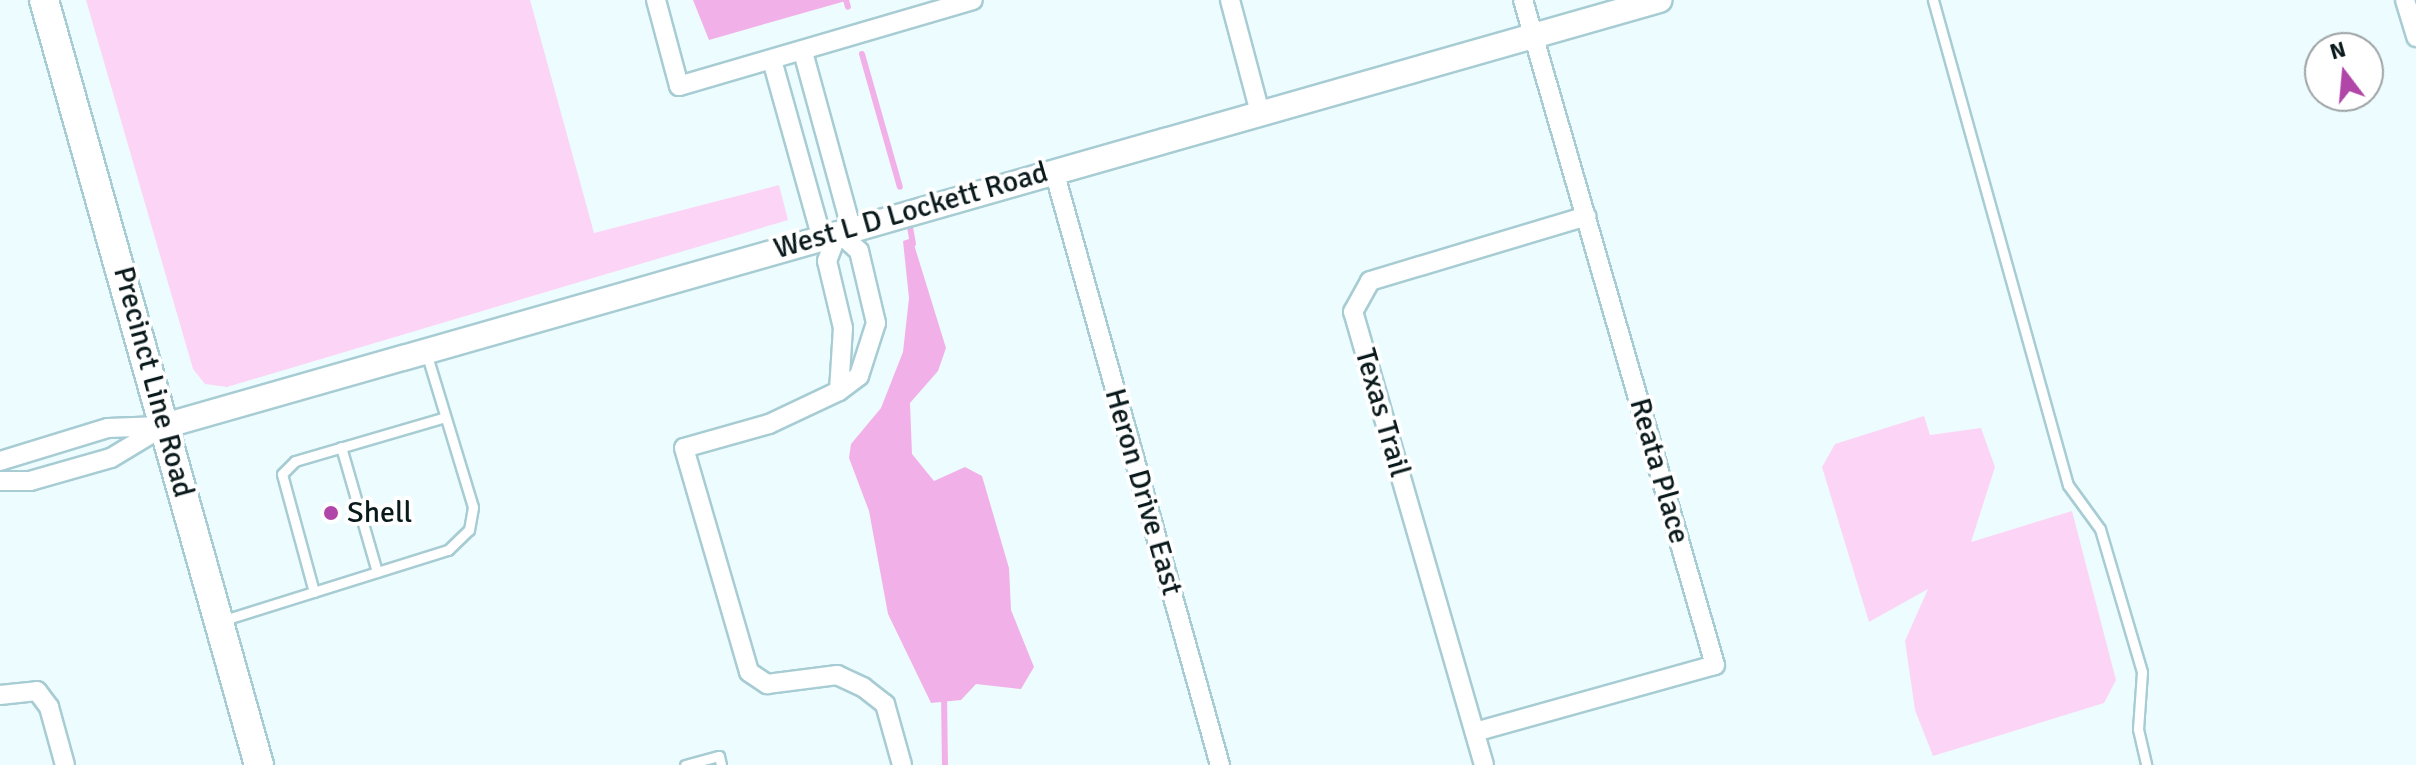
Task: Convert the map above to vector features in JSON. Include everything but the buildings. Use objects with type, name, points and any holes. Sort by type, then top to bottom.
[{"type":"main road","name":"Precinct Line Road","points":[[44,0],[259,765]]},
{"type":"main road","name":"West L D Lockett Road","points":[[164,426],[425,349],[1534,38],[1659,0]]},
{"type":"street","points":[[656,0],[679,86],[973,0]]},
{"type":"street","points":[[1230,0],[1260,113]]},
{"type":"street","name":"Reata Place","points":[[1475,732],[1715,665],[1523,0]]},
{"type":"street","points":[[2405,0],[2416,37]]},
{"type":"street","points":[[803,52],[837,232],[827,261],[843,328],[839,391]]},
{"type":"street","points":[[772,60],[837,232],[859,251],[876,323],[859,376],[839,391],[769,424],[684,448],[749,672],[767,684],[837,675],[863,687],[885,704],[902,765]]},
{"type":"street","name":"Heron Drive East","points":[[1054,171],[1220,765]]},
{"type":"street","name":"Texas Trail","points":[[1484,765],[1353,312],[1370,281],[1586,216]]},
{"type":"street","points":[[1,456],[108,428],[164,426]]},
{"type":"street","points":[[0,481],[30,481],[111,458],[164,426]]},
{"type":"street","points":[[6,694],[37,691],[49,707],[65,765]]},
{"type":"lane","points":[[1933,0],[2068,485],[2100,529],[2142,672],[2138,729],[2146,765]]},
{"type":"lane","points":[[219,622],[448,550],[469,530],[473,507],[425,349]]},
{"type":"lane","points":[[314,592],[282,474],[295,461],[445,417]]},
{"type":"lane","points":[[341,447],[377,572]]},
{"type":"lane","points":[[685,765],[719,756],[721,765]]},
{"type":"shaded area","points":[[86,0],[530,0],[594,233],[779,185],[788,220],[227,387],[205,384],[193,369]]},
{"type":"shaded area","points":[[693,0],[849,0],[709,40]]},
{"type":"shaded area","points":[[912,238],[946,348],[938,371],[910,403],[912,454],[934,481],[965,467],[982,476],[1009,568],[1011,610],[1034,667],[1021,689],[976,684],[961,700],[931,703],[888,614],[869,511],[849,458],[851,444],[881,408],[903,352],[909,298],[903,241]]},
{"type":"shaded area","points":[[1924,416],[1930,435],[1981,428],[1995,467],[1971,542],[2072,511],[2116,680],[2104,703],[1933,756],[1915,710],[1905,641],[1928,589],[1869,622],[1822,467],[1835,444]]},
{"type":"waterway","points":[[846,0],[848,7]]},
{"type":"waterway","points":[[862,54],[900,187]]},
{"type":"waterway","points":[[910,227],[913,244]]},
{"type":"waterway","points":[[944,695],[945,765]]},
{"type":"place","name":"Shell","points":[[331,513]]}]
